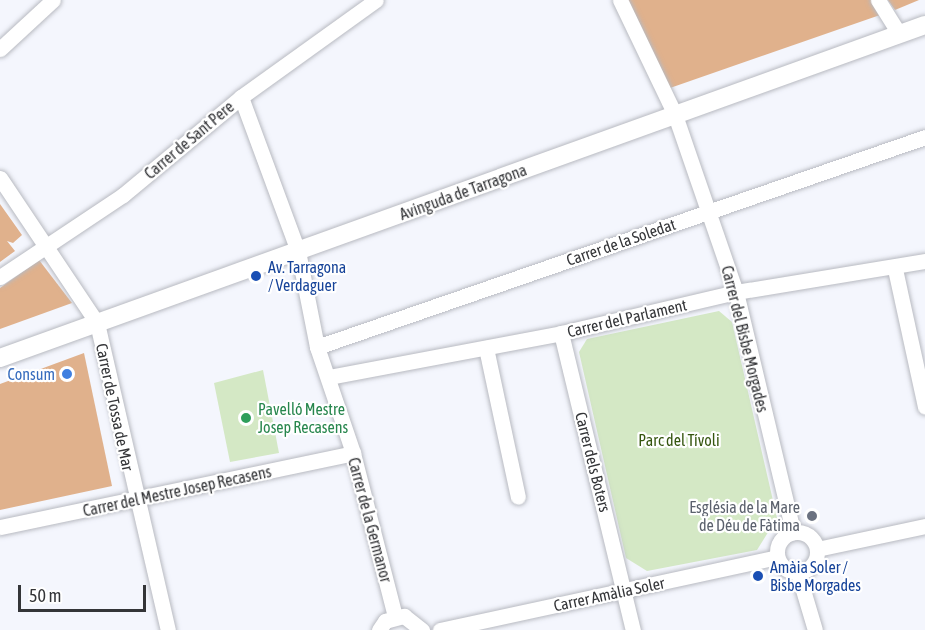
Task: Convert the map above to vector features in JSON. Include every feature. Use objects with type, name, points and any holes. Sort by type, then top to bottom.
[{"type":"street","points":[[0,49],[52,0]]},
{"type":"street","name":"Carrer de Sant Pere","points":[[0,277],[46,244],[123,195],[241,97],[376,0]]},
{"type":"street","name":"Carrer del Bisbe Morgades","points":[[620,0],[675,115],[736,292],[793,532]]},
{"type":"street","points":[[878,0],[899,34]]},
{"type":"street","name":"Avinguda de Tarragona","points":[[0,358],[925,25]]},
{"type":"street","name":"Carrer de la Germanor","points":[[241,97],[298,251],[317,347],[353,453],[395,616]]},
{"type":"street","name":"Carrer de la Soledat","points":[[317,347],[925,137]]},
{"type":"street","points":[[0,178],[97,323]]},
{"type":"street","name":"Carrer del Parlament","points":[[329,377],[561,333],[736,292],[895,269],[925,261]]},
{"type":"street","points":[[895,269],[925,407]]},
{"type":"street","name":"Carrer de Tossa de Mar","points":[[97,323],[135,501],[168,630]]},
{"type":"street","name":"Carrer dels Boters","points":[[561,333],[633,630]]},
{"type":"street","points":[[486,348],[518,497]]},
{"type":"street","name":"Carrer del Mestre Josep Recasens","points":[[0,526],[135,501],[353,453]]},
{"type":"street","points":[[817,549],[925,526]]},
{"type":"street","points":[[793,532],[809,536],[817,549],[813,565],[798,573],[782,567],[777,557],[779,541],[793,532]]},
{"type":"street","name":"Carrer Amàlia Soler","points":[[440,630],[624,592],[777,557]]},
{"type":"street","points":[[798,573],[815,630]]},
{"type":"street","points":[[379,630],[395,616],[413,619],[422,630]]},
{"type":"green space","name":"Parc del Tívoli","points":[[719,311],[732,322],[777,518],[757,550],[647,571],[626,558],[579,352],[587,339]]},
{"type":"green space","name":"Pavelló Mestre Josep Recasens","points":[[263,370],[279,453],[230,462],[214,383]]},
{"type":"building","points":[[628,0],[871,0],[880,15],[670,88]]},
{"type":"building","points":[[888,0],[919,0],[895,10]]},
{"type":"building","points":[[0,204],[22,235],[13,243],[7,241],[15,251],[0,262]]},
{"type":"building","points":[[39,260],[72,303],[0,329],[0,288]]},
{"type":"building","points":[[84,353],[112,486],[0,510],[0,384]]},
{"type":"place","name":"Av. Tarragona / Verdaguer","points":[[256,276]]},
{"type":"place","name":"Consum","points":[[67,374]]},
{"type":"place","name":"Pavelló Mestre Josep Recasens","points":[[246,418]]},
{"type":"place","name":"Església de la Mare de Déu de Fàtima","points":[[812,516]]},
{"type":"place","name":"Amàia Soler / Bisbe Morgades","points":[[758,576]]}]
